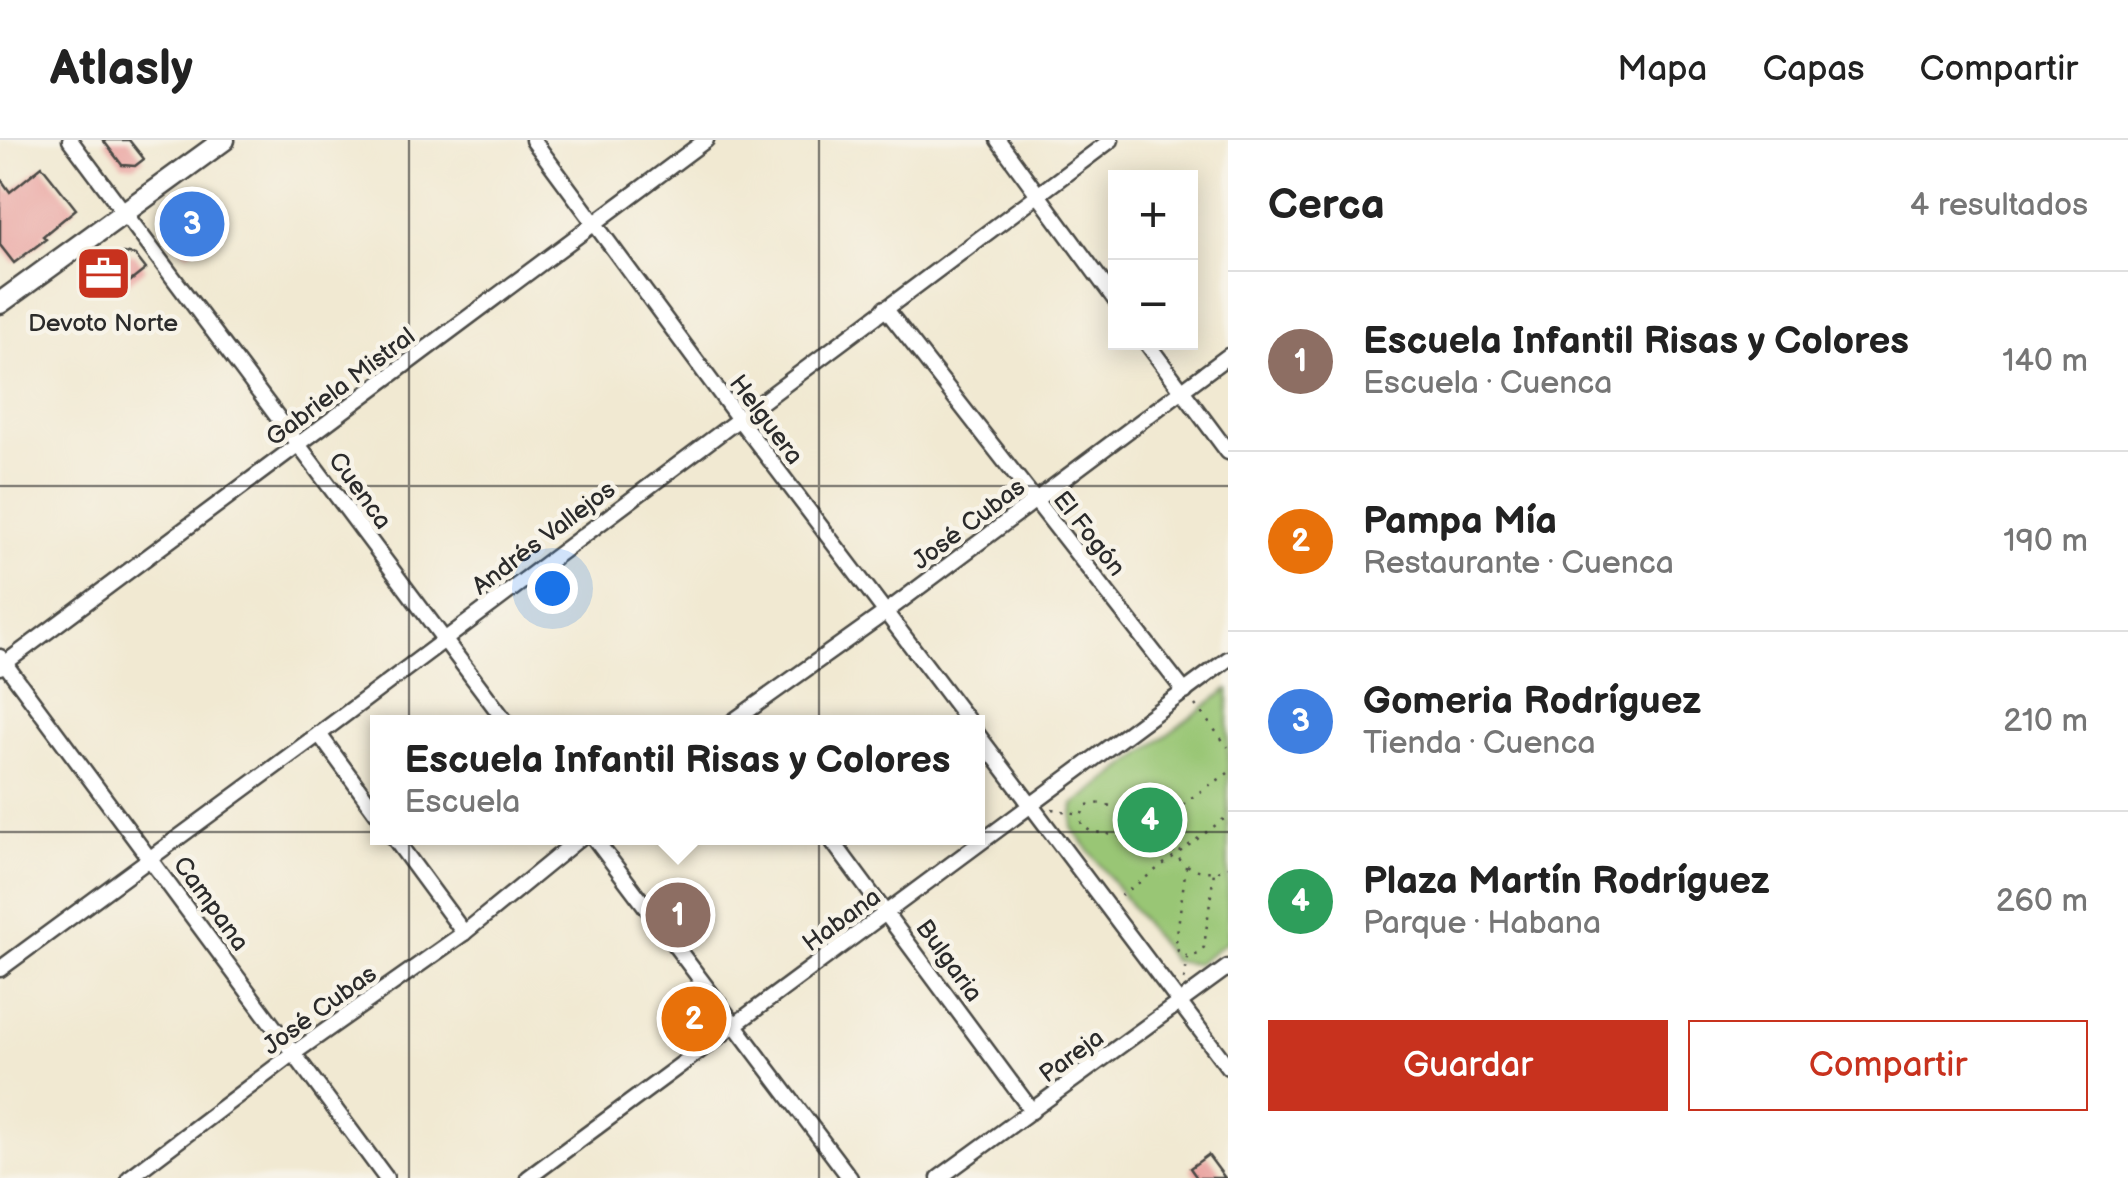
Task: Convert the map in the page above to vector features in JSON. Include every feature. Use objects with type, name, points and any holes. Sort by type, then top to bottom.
[{"type":"main road","points":[[0,303],[224,140]]},
{"type":"street","name":"Cuenca","points":[[70,140],[501,715]]},
{"type":"street","name":"Helguera","points":[[533,140],[964,715]]},
{"type":"street","name":"Gabriela Mistral","points":[[2,662],[706,140]]},
{"type":"street","points":[[998,140],[1108,290]]},
{"type":"street","name":"Andrés Vallejos","points":[[0,969],[1110,140]]},
{"type":"street","name":"El Fogón","points":[[885,308],[1185,692]]},
{"type":"street","points":[[1152,350],[1228,452]]},
{"type":"street","name":"José Cubas","points":[[746,715],[1228,356]]},
{"type":"street","name":"Habana","points":[[985,840],[1228,659]]},
{"type":"street","name":"Campana","points":[[2,662],[386,1178]]},
{"type":"street","points":[[319,734],[370,804]]},
{"type":"street","points":[[985,744],[1228,1066]]},
{"type":"street","points":[[399,845],[464,933]]},
{"type":"street","name":"José Cubas","points":[[129,1178],[294,1053],[464,933],[571,845]]},
{"type":"street","points":[[599,845],[850,1178]]},
{"type":"street","name":"Bulgaria","points":[[835,845],[1032,1111]]},
{"type":"street","name":"Habana","points":[[528,1178],[978,845]]},
{"type":"street","name":"Pareja","points":[[939,1178],[1228,967]]},
{"type":"path","points":[[1185,692],[1227,743]]},
{"type":"path","points":[[1228,773],[1174,817],[1170,837],[1186,866],[1201,872],[1228,867]]},
{"type":"path","points":[[1172,846],[1090,831],[1082,826],[1080,814],[1087,805],[1095,803],[1174,817]]},
{"type":"path","points":[[1031,806],[1080,814]]},
{"type":"path","points":[[1106,907],[1228,816]]},
{"type":"path","points":[[1186,866],[1176,942],[1178,951],[1188,957],[1199,954],[1204,947],[1214,872]]},
{"type":"green space","points":[[1228,689],[1228,941],[1196,964],[1173,961],[1072,828],[1074,805]]},
{"type":"building","points":[[103,140],[129,140],[144,159],[135,166],[122,165]]},
{"type":"building","points":[[42,166],[76,209],[14,263],[0,245],[0,178],[10,192]]},
{"type":"building","points":[[189,207],[207,232],[187,254],[170,232],[173,218]]},
{"type":"building","points":[[123,253],[135,255],[146,269],[127,284],[111,262]]},
{"type":"building","points":[[1208,1155],[1225,1178],[1197,1178],[1190,1168]]},
{"type":"place","name":"Gomeria Rodríguez","points":[[192,224]]},
{"type":"place","name":"Devoto Norte","points":[[103,273]]},
{"type":"place","name":"Plaza Martín Rodríguez","points":[[1150,820]]},
{"type":"place","name":"Escuela Infantil Risas y Colores","points":[[678,915]]},
{"type":"place","name":"Pampa Mía","points":[[694,1019]]}]
